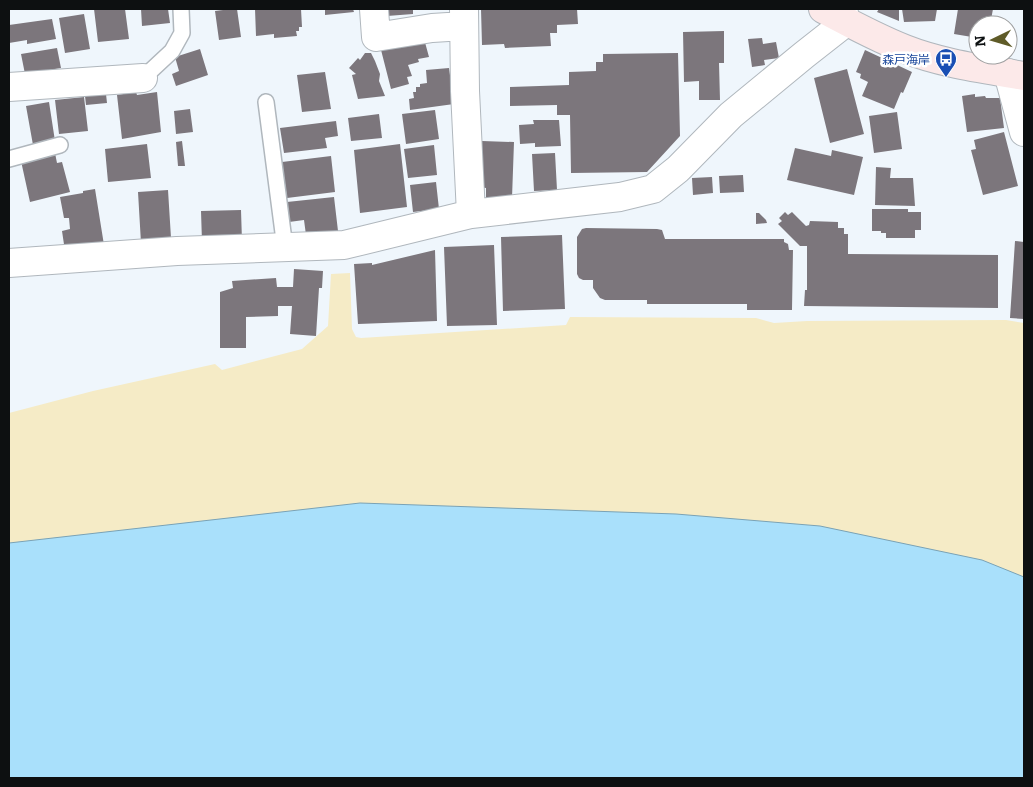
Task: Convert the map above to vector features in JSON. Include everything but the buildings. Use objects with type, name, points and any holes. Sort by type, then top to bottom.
[{"type":"main road","points":[[823,9],[845,15],[905,50],[943,61],[1016,74]]},
{"type":"street","points":[[374,9],[376,36],[432,28],[464,17],[465,90],[471,214]]},
{"type":"street","points":[[9,263],[177,251],[344,245],[471,214],[620,197],[653,189],[678,169],[731,115],[804,55],[845,15]]},
{"type":"street","points":[[1016,74],[1024,132]]},
{"type":"street","points":[[9,87],[143,78]]},
{"type":"lane","points":[[143,78],[172,51],[182,33],[181,9]]},
{"type":"lane","points":[[266,102],[284,248]]},
{"type":"lane","points":[[9,159],[60,145]]},
{"type":"sand","points":[[350,273],[352,329],[356,337],[361,338],[566,325],[570,317],[756,318],[774,323],[807,321],[1006,320],[1024,323],[1024,634],[9,573],[9,413],[93,391],[215,364],[222,370],[302,349],[328,326],[331,274]]},
{"type":"water","points":[[360,503],[676,514],[820,526],[982,560],[1024,577],[1024,778],[9,778],[9,543]]},
{"type":"place","name":"森戸海岸","points":[[946,78]]}]
